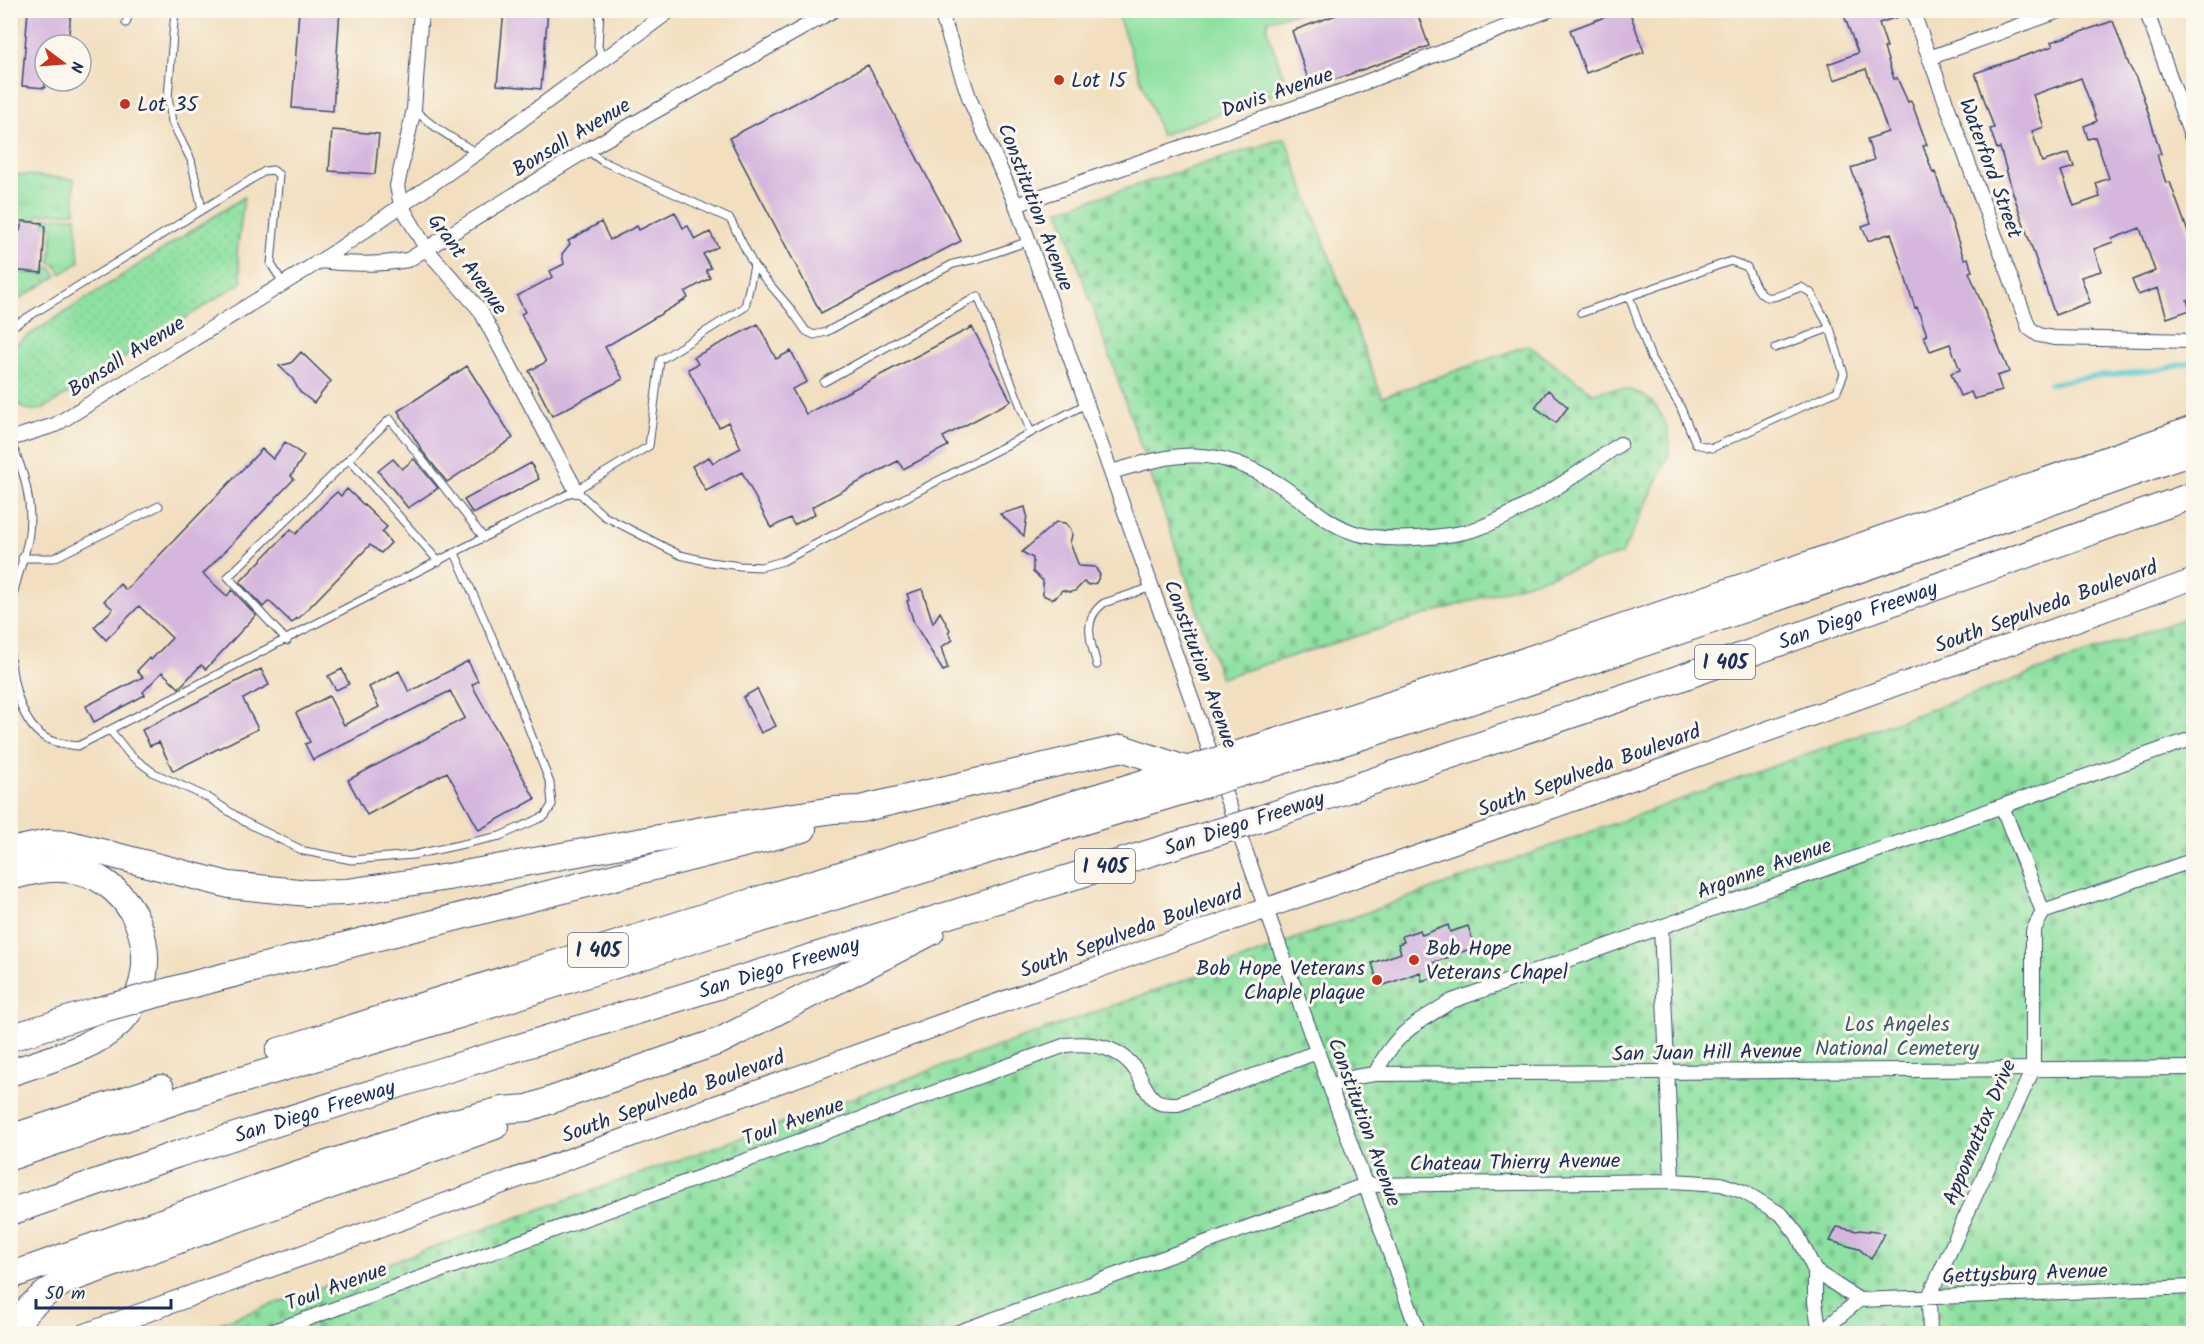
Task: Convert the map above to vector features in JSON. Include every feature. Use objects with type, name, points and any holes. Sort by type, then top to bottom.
[{"type":"highway","name":"I 405","points":[[10,1138],[88,1111],[730,909],[1196,774],[1235,765],[1498,670],[1816,562],[2193,429]]},
{"type":"highway","points":[[1235,765],[1318,750],[1548,676],[2193,451]]},
{"type":"highway","name":"San Diego Freeway","points":[[10,1212],[189,1150],[1254,821],[1666,683],[2193,495]]},
{"type":"highway","points":[[10,851],[48,843],[70,844],[229,885],[308,893],[347,892],[428,880],[702,830],[834,810],[860,809],[1122,748],[1196,774]]},
{"type":"highway","points":[[10,1157],[205,1091],[462,1014],[732,928],[1196,774]]},
{"type":"highway","points":[[10,1038],[99,1010],[198,983],[804,829],[836,820],[860,809]]},
{"type":"highway","points":[[10,877],[48,868],[85,872],[102,881],[116,891],[130,906],[139,923],[144,943],[145,966],[142,985],[130,1011],[117,1026],[84,1046],[10,1073]]},
{"type":"highway","points":[[11,1334],[20,1318],[36,1301],[65,1281],[482,1131],[506,1122],[528,1108],[720,1041],[993,901]]},
{"type":"highway","points":[[22,1271],[443,1125],[502,1110],[528,1108]]},
{"type":"main road","name":"South Sepulveda Boulevard","points":[[85,1334],[1155,947],[2193,579]]},
{"type":"street","name":"Grant Avenue","points":[[421,10],[414,109],[397,186],[401,205],[427,249],[480,310],[576,490]]},
{"type":"street","name":"Bonsall Avenue","points":[[10,440],[55,425],[320,261],[477,153],[671,10]]},
{"type":"street","name":"Bonsall Avenue","points":[[320,261],[381,265],[408,260],[587,150],[834,10]]},
{"type":"street","name":"Constitution Avenue","points":[[940,10],[970,100],[1029,241],[1419,1334]]},
{"type":"street","name":"Davis Avenue","points":[[1016,206],[1348,89],[1549,10]]},
{"type":"street","name":"Waterford Street","points":[[1912,10],[2029,328],[2038,336],[2054,338],[2193,341]]},
{"type":"street","points":[[1929,58],[2062,10]]},
{"type":"street","points":[[2146,10],[2193,144]]},
{"type":"street","points":[[1111,472],[1151,460],[1205,454],[1252,469],[1281,485],[1325,519],[1353,533],[1406,539],[1441,536],[1478,529],[1568,481],[1620,444]]},
{"type":"street","name":"Argonne Avenue","points":[[1375,1074],[1385,1054],[1403,1033],[1452,1001],[2193,738]]},
{"type":"street","points":[[2001,806],[2043,912],[2193,860]]},
{"type":"street","name":"Appomattox Drive","points":[[1930,1334],[1929,1298],[2033,1069],[2033,932],[2043,912]]},
{"type":"street","points":[[1661,927],[1672,1181]]},
{"type":"street","name":"Toul Avenue","points":[[265,1334],[1066,1045],[1082,1043],[1100,1045],[1118,1053],[1135,1068],[1155,1100],[1166,1104],[1178,1104],[1317,1052]]},
{"type":"street","name":"San Juan Hill Avenue","points":[[1330,1086],[1355,1077],[1375,1074],[1669,1074],[2193,1068]]},
{"type":"street","name":"Chateau Thierry Avenue","points":[[953,1334],[1365,1185],[1672,1181],[1721,1184],[1744,1192],[1782,1215],[1797,1234],[1815,1270],[1815,1302],[1820,1333]]},
{"type":"street","points":[[1815,1270],[1859,1300],[1820,1333]]},
{"type":"street","name":"Gettysburg Avenue","points":[[1859,1300],[2193,1287]]},
{"type":"lane","points":[[126,23],[129,10]]},
{"type":"lane","points":[[175,10],[168,97],[172,123],[191,160],[202,209]]},
{"type":"lane","points":[[600,10],[598,46],[603,61]]},
{"type":"lane","points":[[414,109],[428,123],[477,153]]},
{"type":"lane","points":[[587,150],[602,161],[730,219],[754,266],[806,331],[814,335],[826,332],[953,264],[980,258],[1029,241]]},
{"type":"lane","points":[[10,328],[264,171],[273,170],[279,175],[271,264],[283,283]]},
{"type":"lane","points":[[1581,313],[1629,296],[1731,261],[1747,267],[1757,291],[1762,296],[1771,298],[1801,287],[1811,293],[1830,328],[1844,374],[1838,391],[1712,448],[1696,444],[1680,406],[1651,358],[1629,296]]},
{"type":"lane","points":[[10,654],[12,677],[27,720],[39,733],[53,742],[78,746],[438,562],[576,490],[649,446],[660,360],[745,307],[754,266]]},
{"type":"lane","points":[[824,382],[978,296],[1031,433]]},
{"type":"lane","points":[[1774,348],[1830,328]]},
{"type":"lane","points":[[576,490],[604,516],[680,555],[710,562],[761,567],[783,561],[1086,404]]},
{"type":"lane","points":[[286,641],[228,577],[390,418],[484,538]]},
{"type":"lane","points":[[10,440],[19,459],[30,508],[28,539],[14,577],[10,612]]},
{"type":"lane","points":[[349,459],[438,562]]},
{"type":"lane","points":[[22,558],[54,558],[159,506]]},
{"type":"lane","points":[[110,730],[130,755],[154,773],[209,798],[245,822],[304,851],[352,860],[413,855],[500,836],[544,816],[552,805],[550,783],[500,655],[455,553]]},
{"type":"lane","points":[[1098,665],[1088,630],[1093,615],[1104,603],[1152,587]]},
{"type":"green space","points":[[11,10],[20,11],[11,104]]},
{"type":"green space","points":[[1121,10],[1304,11],[1268,20],[1267,30],[1288,89],[1161,135],[1118,16]]},
{"type":"green space","points":[[1285,138],[1382,397],[1528,345],[1593,393],[1621,389],[1634,391],[1645,397],[1661,414],[1666,425],[1669,449],[1667,461],[1622,554],[1221,678],[1059,210]]},
{"type":"green space","points":[[11,174],[74,179],[75,212],[39,214],[37,220],[18,220],[11,226]]},
{"type":"green space","points":[[244,197],[237,253],[242,282],[45,408],[32,410],[22,407],[16,401],[12,392],[11,347]]},
{"type":"green space","points":[[76,217],[79,262],[61,274],[55,264],[50,263],[53,226],[44,224],[43,218]]},
{"type":"green space","points":[[46,267],[51,268],[57,276],[14,302],[11,291],[11,272],[45,274]]},
{"type":"green space","name":"Los Angeles National Cemetery","points":[[2193,615],[2193,1333],[189,1334],[1244,959],[1307,934]]},
{"type":"building","points":[[28,10],[71,10],[69,33],[33,33],[33,87],[22,86]]},
{"type":"building","points":[[299,10],[340,10],[333,111],[292,108]]},
{"type":"building","points":[[504,10],[548,10],[541,89],[497,85]]},
{"type":"building","points":[[1350,10],[1416,10],[1429,46],[1311,88],[1292,31]]},
{"type":"building","points":[[1623,10],[1629,10],[1644,52],[1586,73],[1570,30]]},
{"type":"building","points":[[1842,10],[1903,10],[1904,15],[1879,23],[1887,47],[1884,48],[1894,79],[1897,78],[1908,102],[1911,101],[1913,106],[1927,145],[1923,146],[1933,173],[1935,172],[1964,259],[1968,258],[1972,271],[1969,272],[2009,372],[1997,376],[2002,391],[1974,399],[1971,392],[1960,396],[1951,373],[1960,370],[1950,344],[1930,351],[1924,336],[1927,335],[1917,307],[1915,308],[1891,233],[1868,241],[1862,226],[1871,223],[1851,168],[1874,160],[1867,139],[1888,132],[1866,69],[1834,80],[1828,64],[1858,53]]},
{"type":"building","points":[[2113,21],[2143,96],[2161,154],[2157,155],[2166,183],[2170,182],[2193,242],[2193,298],[2187,300],[2190,310],[2167,318],[2158,288],[2138,295],[2132,280],[2155,271],[2140,228],[2094,249],[2101,271],[2081,277],[2090,302],[2055,315],[2000,148],[1997,149],[1990,129],[1994,128],[1975,73],[2053,46],[2051,42]],"holes":[[[2081,78],[2097,121],[2084,126],[2088,139],[2095,137],[2109,178],[2096,183],[2100,197],[2074,206],[2061,171],[2074,167],[2069,153],[2042,162],[2032,131],[2044,127],[2033,95]]]},
{"type":"building","points":[[868,65],[961,241],[821,313],[729,138]]},
{"type":"building","points":[[332,130],[379,134],[375,174],[329,171]]},
{"type":"building","points":[[675,212],[683,228],[688,226],[695,240],[710,232],[718,247],[703,254],[711,268],[706,270],[710,278],[685,292],[688,298],[605,347],[623,379],[552,416],[529,371],[546,362],[521,314],[525,312],[517,296],[553,277],[550,271],[564,264],[562,254],[570,244],[568,241],[601,222],[610,240],[637,226],[639,230]]},
{"type":"building","points":[[22,221],[42,223],[45,226],[42,273],[10,270],[10,232],[20,231]]},
{"type":"building","points":[[758,324],[776,359],[791,351],[807,382],[792,389],[806,414],[972,327],[1011,401],[943,437],[948,446],[903,469],[898,461],[812,507],[815,514],[794,525],[790,518],[771,528],[742,472],[706,491],[692,466],[709,457],[713,463],[741,448],[728,422],[719,427],[688,369],[698,364],[694,357]]},
{"type":"building","points":[[301,352],[331,381],[314,403],[300,392],[292,378],[279,366],[291,363]]},
{"type":"building","points":[[467,366],[513,438],[447,482],[423,452],[398,411]]},
{"type":"building","points":[[1548,390],[1568,407],[1556,423],[1535,407]]},
{"type":"building","points":[[285,442],[304,456],[291,476],[294,479],[203,574],[227,596],[232,590],[256,615],[206,669],[201,665],[179,688],[162,672],[143,692],[145,695],[94,722],[86,706],[143,677],[137,671],[172,638],[139,606],[106,640],[94,627],[113,609],[104,601],[120,584],[126,590],[262,449],[273,459]]},
{"type":"building","points":[[393,459],[402,469],[414,459],[438,488],[408,508],[378,471]]},
{"type":"building","points":[[531,463],[539,479],[473,514],[464,500]]},
{"type":"building","points":[[347,489],[387,527],[382,532],[391,543],[381,553],[370,545],[292,623],[269,601],[263,607],[240,582],[291,529],[296,534],[337,492],[341,496]]},
{"type":"building","points":[[1025,507],[1027,515],[1024,536],[1000,514]]},
{"type":"building","points":[[1056,522],[1065,523],[1071,529],[1070,543],[1079,566],[1095,567],[1100,575],[1096,583],[1089,585],[1084,582],[1075,591],[1062,590],[1051,599],[1043,595],[1043,581],[1033,572],[1033,558],[1022,552]]},
{"type":"building","points":[[922,589],[933,623],[940,612],[953,640],[941,647],[948,669],[943,671],[914,623],[907,601],[909,600],[907,594]]},
{"type":"building","points":[[468,661],[478,681],[472,685],[535,799],[479,830],[447,772],[367,815],[348,780],[465,718],[450,691],[313,760],[305,744],[310,742],[296,713],[329,696],[344,725],[379,707],[369,687],[399,671],[409,692]]},
{"type":"building","points":[[261,669],[269,685],[243,699],[258,729],[173,771],[159,742],[150,746],[142,730]]},
{"type":"building","points":[[342,669],[349,684],[336,690],[328,676]]},
{"type":"building","points":[[757,689],[776,726],[761,733],[743,697]]},
{"type":"building","points":[[1448,925],[1450,932],[1468,926],[1475,947],[1433,963],[1437,976],[1422,981],[1420,972],[1379,987],[1372,963],[1401,953],[1398,944],[1404,942],[1402,936],[1420,930],[1422,935]]},
{"type":"building","points":[[1837,1227],[1885,1233],[1871,1259],[1859,1249],[1830,1241]]},
{"type":"waterway","points":[[2050,384],[2194,363]]},
{"type":"place","name":"Lot 15","points":[[1059,80]]},
{"type":"place","name":"Lot 35","points":[[125,104]]},
{"type":"place","name":"Bob Hope Veterans Chapel","points":[[1414,960]]},
{"type":"place","name":"Bob Hope Veterans Chaple plaque","points":[[1377,980]]}]
